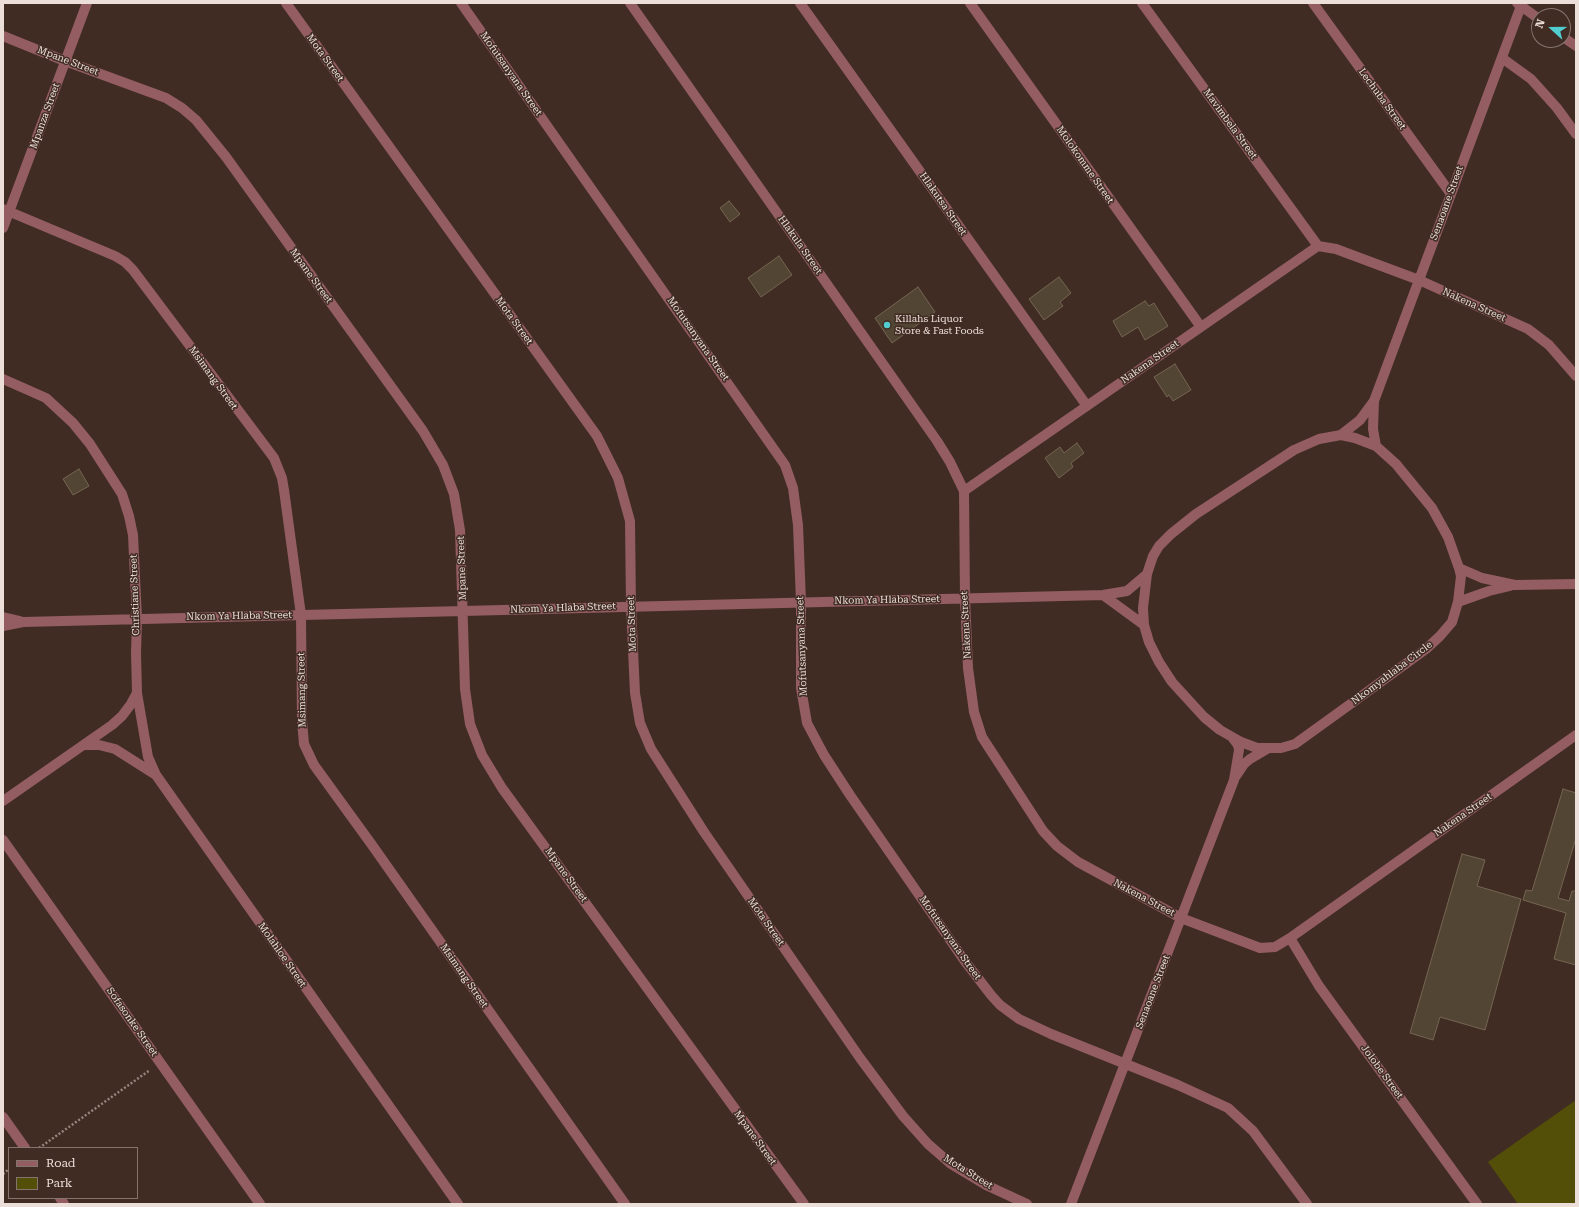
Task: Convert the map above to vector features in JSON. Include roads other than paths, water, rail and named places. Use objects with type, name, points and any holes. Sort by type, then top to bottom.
[{"type":"street","name":"Mpanza Street","points":[[3,228],[6,211],[87,3]]},
{"type":"street","name":"Mota Street","points":[[286,3],[597,436],[618,478],[630,521],[631,606],[635,693],[640,723],[651,749],[704,832],[903,1116],[928,1144],[951,1164],[986,1185],[1027,1204]]},
{"type":"street","name":"Mofutsanyana Street","points":[[461,3],[785,464],[793,488],[798,525],[801,602],[801,688],[807,723],[824,755],[964,960],[990,995],[1000,1005],[1019,1019],[1051,1034],[1178,1085],[1228,1108],[1253,1131],[1307,1204]]},
{"type":"street","name":"Hlakula Street","points":[[630,3],[938,441],[964,491]]},
{"type":"street","name":"Hlakutsa Street","points":[[800,3],[1087,406]]},
{"type":"street","name":"Molokomme Street","points":[[970,3],[1201,327]]},
{"type":"street","name":"Mavimbela Street","points":[[1142,3],[1318,246]]},
{"type":"street","name":"Lechuba Street","points":[[1313,3],[1451,194]]},
{"type":"street","name":"Senaoane Street","points":[[1341,435],[1360,420],[1374,401],[1502,58],[1519,4]]},
{"type":"street","points":[[1519,4],[1531,13]]},
{"type":"street","name":"Mpane Street","points":[[3,36],[65,61],[166,98],[182,108],[196,120],[226,157],[423,431],[444,465],[454,494],[460,530],[465,689],[470,724],[482,755],[502,788],[804,1204]]},
{"type":"street","points":[[1502,58],[1531,79],[1557,108],[1576,134]]},
{"type":"street","name":"Msimang Street","points":[[6,211],[115,256],[125,262],[133,270],[274,458],[281,473],[284,490],[301,615],[302,721],[304,744],[314,765],[625,1204]]},
{"type":"street","name":"Nakena Street","points":[[1576,376],[1549,345],[1528,329],[1419,280],[1336,249],[1318,246],[964,491],[965,598],[968,668],[974,712],[982,737],[1044,831],[1057,846],[1078,862],[1181,918],[1237,941],[1260,948],[1275,947],[1290,938],[1576,735]]},
{"type":"street","name":"Christiane Street","points":[[3,379],[46,398],[73,422],[94,450],[122,494],[133,535],[138,619],[136,653],[137,692]]},
{"type":"street","name":"Senaoane Street","points":[[1374,401],[1373,429],[1376,446]]},
{"type":"street","name":"Nkomyahlaba Circle","points":[[1341,435],[1355,438],[1376,446],[1396,464],[1432,508],[1448,537],[1459,568],[1461,576],[1458,602],[1452,622],[1426,649],[1295,744],[1281,748],[1267,749],[1249,745],[1220,730],[1204,717],[1172,682],[1159,662],[1149,642],[1144,625],[1143,608],[1148,574],[1153,556],[1159,546],[1171,534],[1196,514],[1294,450],[1319,439],[1341,435]]},
{"type":"street","points":[[1459,568],[1482,578],[1515,585]]},
{"type":"street","name":"Nkom Ya Hlaba Street","points":[[3,626],[23,622],[1103,595],[1127,591],[1148,574]]},
{"type":"street","points":[[1458,602],[1489,591],[1515,585],[1576,584]]},
{"type":"street","points":[[1103,595],[1144,625]]},
{"type":"street","name":"Nkom Ya Hlaba Street","points":[[3,617],[23,622]]},
{"type":"street","points":[[3,801],[112,725],[122,716],[137,692]]},
{"type":"street","name":"Molahloe Street","points":[[137,692],[148,757],[156,775],[458,1204]]},
{"type":"street","name":"Senaoane Street","points":[[1232,737],[1238,745],[1239,750],[1234,780]]},
{"type":"street","points":[[84,745],[100,745],[121,752],[156,775]]},
{"type":"street","name":"Senaoane Street","points":[[1071,1204],[1234,780],[1244,764],[1267,749]]},
{"type":"street","name":"Sofasonke Street","points":[[3,840],[260,1204]]},
{"type":"street","name":"Jolobe Street","points":[[1290,938],[1319,986],[1477,1204]]},
{"type":"street","points":[[3,1117],[24,1147]]},
{"type":"place","name":"Killahs Liquor Store & Fast Foods","points":[[887,325]]}]
